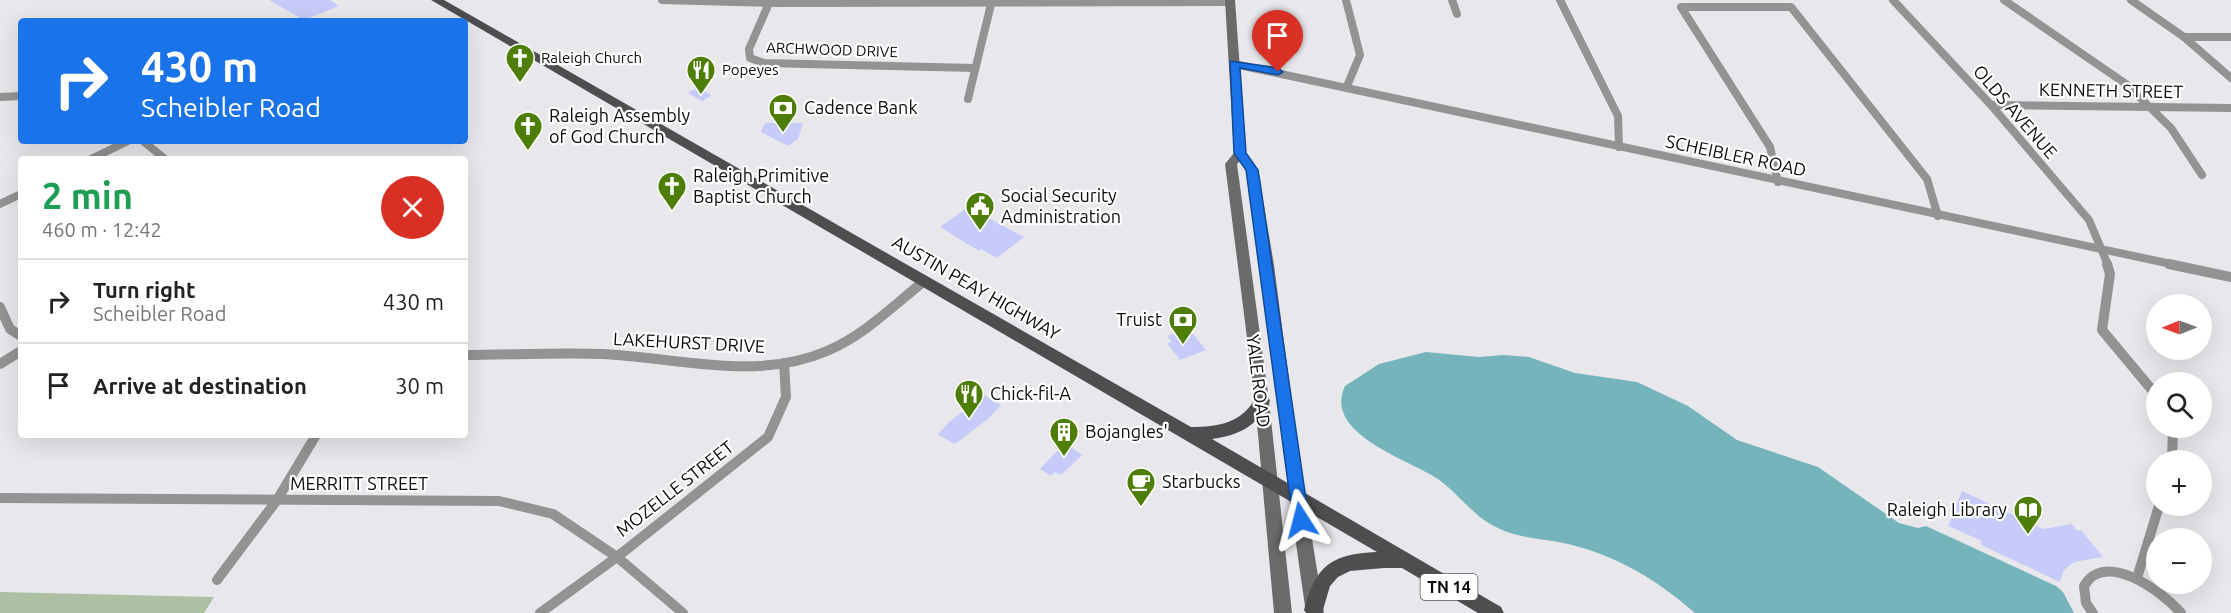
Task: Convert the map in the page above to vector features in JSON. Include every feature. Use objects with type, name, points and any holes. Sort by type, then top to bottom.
[{"type":"main road","name":"AUSTIN PEAY HIGHWAY","points":[[436,0],[467,18]]},
{"type":"main road","name":"YALE ROAD","points":[[1230,1],[1240,153],[1252,170],[1254,182],[1314,611]]},
{"type":"main road","name":"AUSTIN PEAY HIGHWAY","points":[[468,19],[1270,480],[1494,613]]},
{"type":"main road","name":"YALE ROAD","points":[[1240,153],[1231,164],[1262,401],[1283,613]]},
{"type":"main road","points":[[1187,433],[1205,434],[1244,424],[1256,415],[1262,401]]},
{"type":"main road","points":[[1314,611],[1319,588],[1325,577],[1338,568],[1368,561],[1404,560]]},
{"type":"street","points":[[662,0],[769,3],[1230,1]]},
{"type":"street","points":[[1346,0],[1360,55],[1347,86]]},
{"type":"street","points":[[1452,0],[1457,14]]},
{"type":"street","points":[[1560,0],[1618,116],[1619,147]]},
{"type":"street","name":"OLDS AVENUE","points":[[1893,0],[1991,105],[2089,220],[2104,251],[2110,274],[2102,330],[2146,383]]},
{"type":"street","points":[[2004,0],[2030,23],[2096,61],[2149,105],[2194,157],[2202,175]]},
{"type":"street","points":[[2131,0],[2184,37],[2231,78]]},
{"type":"street","points":[[968,99],[992,1]]},
{"type":"street","name":"ARCHWOOD DRIVE","points":[[769,3],[749,49],[750,58],[764,63],[974,68]]},
{"type":"street","points":[[1778,182],[1770,147],[1681,7],[1791,7],[1927,179],[1938,216]]},
{"type":"street","points":[[2184,37],[2231,37]]},
{"type":"street","name":"SCHEIBLER ROAD","points":[[1234,64],[1347,86],[1778,182],[2231,277]]},
{"type":"street","points":[[0,98],[18,96]]},
{"type":"street","name":"KENNETH STREET","points":[[1991,105],[2149,105],[2231,108]]},
{"type":"street","points":[[97,156],[122,144]]},
{"type":"street","points":[[147,144],[161,156]]},
{"type":"street","points":[[0,204],[18,195]]},
{"type":"street","name":"LAKEHURST DRIVE","points":[[468,355],[601,354],[738,365],[784,363],[825,352],[859,334],[923,282]]},
{"type":"street","points":[[0,307],[10,329],[18,334]]},
{"type":"street","points":[[0,364],[18,353]]},
{"type":"street","name":"MOZELLE STREET","points":[[540,613],[617,557],[768,437],[786,397],[784,363]]},
{"type":"street","points":[[216,580],[277,500],[314,438]]},
{"type":"street","name":"MERRITT STREET","points":[[0,498],[498,501],[553,514],[617,557],[683,613]]},
{"type":"street","points":[[2137,578],[2156,516]]},
{"type":"street","points":[[2093,613],[2084,598],[2083,587],[2086,579],[2095,573],[2107,572],[2137,578],[2170,599],[2181,613]]},
{"type":"green space","points":[[0,592],[214,597],[204,613],[0,613]]},
{"type":"water","points":[[1426,352],[1479,357],[1503,355],[1529,357],[1575,373],[1637,382],[1688,406],[1737,440],[1818,467],[1899,523],[1918,528],[1926,526],[2056,586],[2063,592],[2074,613],[1695,613],[1651,580],[1604,555],[1568,544],[1530,538],[1494,526],[1479,516],[1438,479],[1390,454],[1357,432],[1346,418],[1341,403],[1345,386],[1379,364]]},
{"type":"building","points":[[269,0],[330,0],[339,6],[309,18],[300,18]]},
{"type":"building","name":"Popeyes","points":[[698,87],[711,96],[702,101],[688,93]]},
{"type":"building","name":"Cadence Bank","points":[[765,123],[803,123],[798,139],[788,146],[761,132]]},
{"type":"building","name":"Social Security Administration","points":[[968,207],[1024,237],[997,258],[981,249],[979,251],[940,227]]},
{"type":"building","name":"Truist","points":[[1184,330],[1188,335],[1193,334],[1206,350],[1180,360],[1167,343],[1172,342],[1167,336]]},
{"type":"building","name":"Chick-fil-A","points":[[984,395],[1001,405],[989,418],[955,444],[938,434],[949,422]]},
{"type":"building","name":"Bojangles'","points":[[1065,443],[1082,455],[1061,475],[1055,472],[1051,476],[1040,469]]},
{"type":"building","name":"Raleigh Library","points":[[1962,491],[2043,529],[2072,524],[2076,530],[2081,530],[2103,557],[2074,562],[2064,570],[2060,582],[1981,545],[1982,541],[1948,526]]},
{"type":"place","name":"Raleigh Church","points":[[520,84]]},
{"type":"place","name":"Popeyes","points":[[701,96]]},
{"type":"place","name":"Cadence Bank","points":[[783,134]]},
{"type":"place","name":"Raleigh Assembly of God Church","points":[[528,152]]},
{"type":"place","name":"Raleigh Primitive Baptist Church","points":[[672,212]]},
{"type":"place","name":"Social Security Administration","points":[[980,232]]},
{"type":"place","name":"Truist","points":[[1183,346]]},
{"type":"place","name":"Chick-fil-A","points":[[969,420]]},
{"type":"place","name":"Bojangles'","points":[[1064,458]]},
{"type":"place","name":"Starbucks","points":[[1141,508]]},
{"type":"place","name":"Raleigh Library","points":[[2028,536]]},
{"type":"route","points":[[1278,72],[1234,64],[1240,153],[1252,170],[1254,182],[1301,520]]}]
